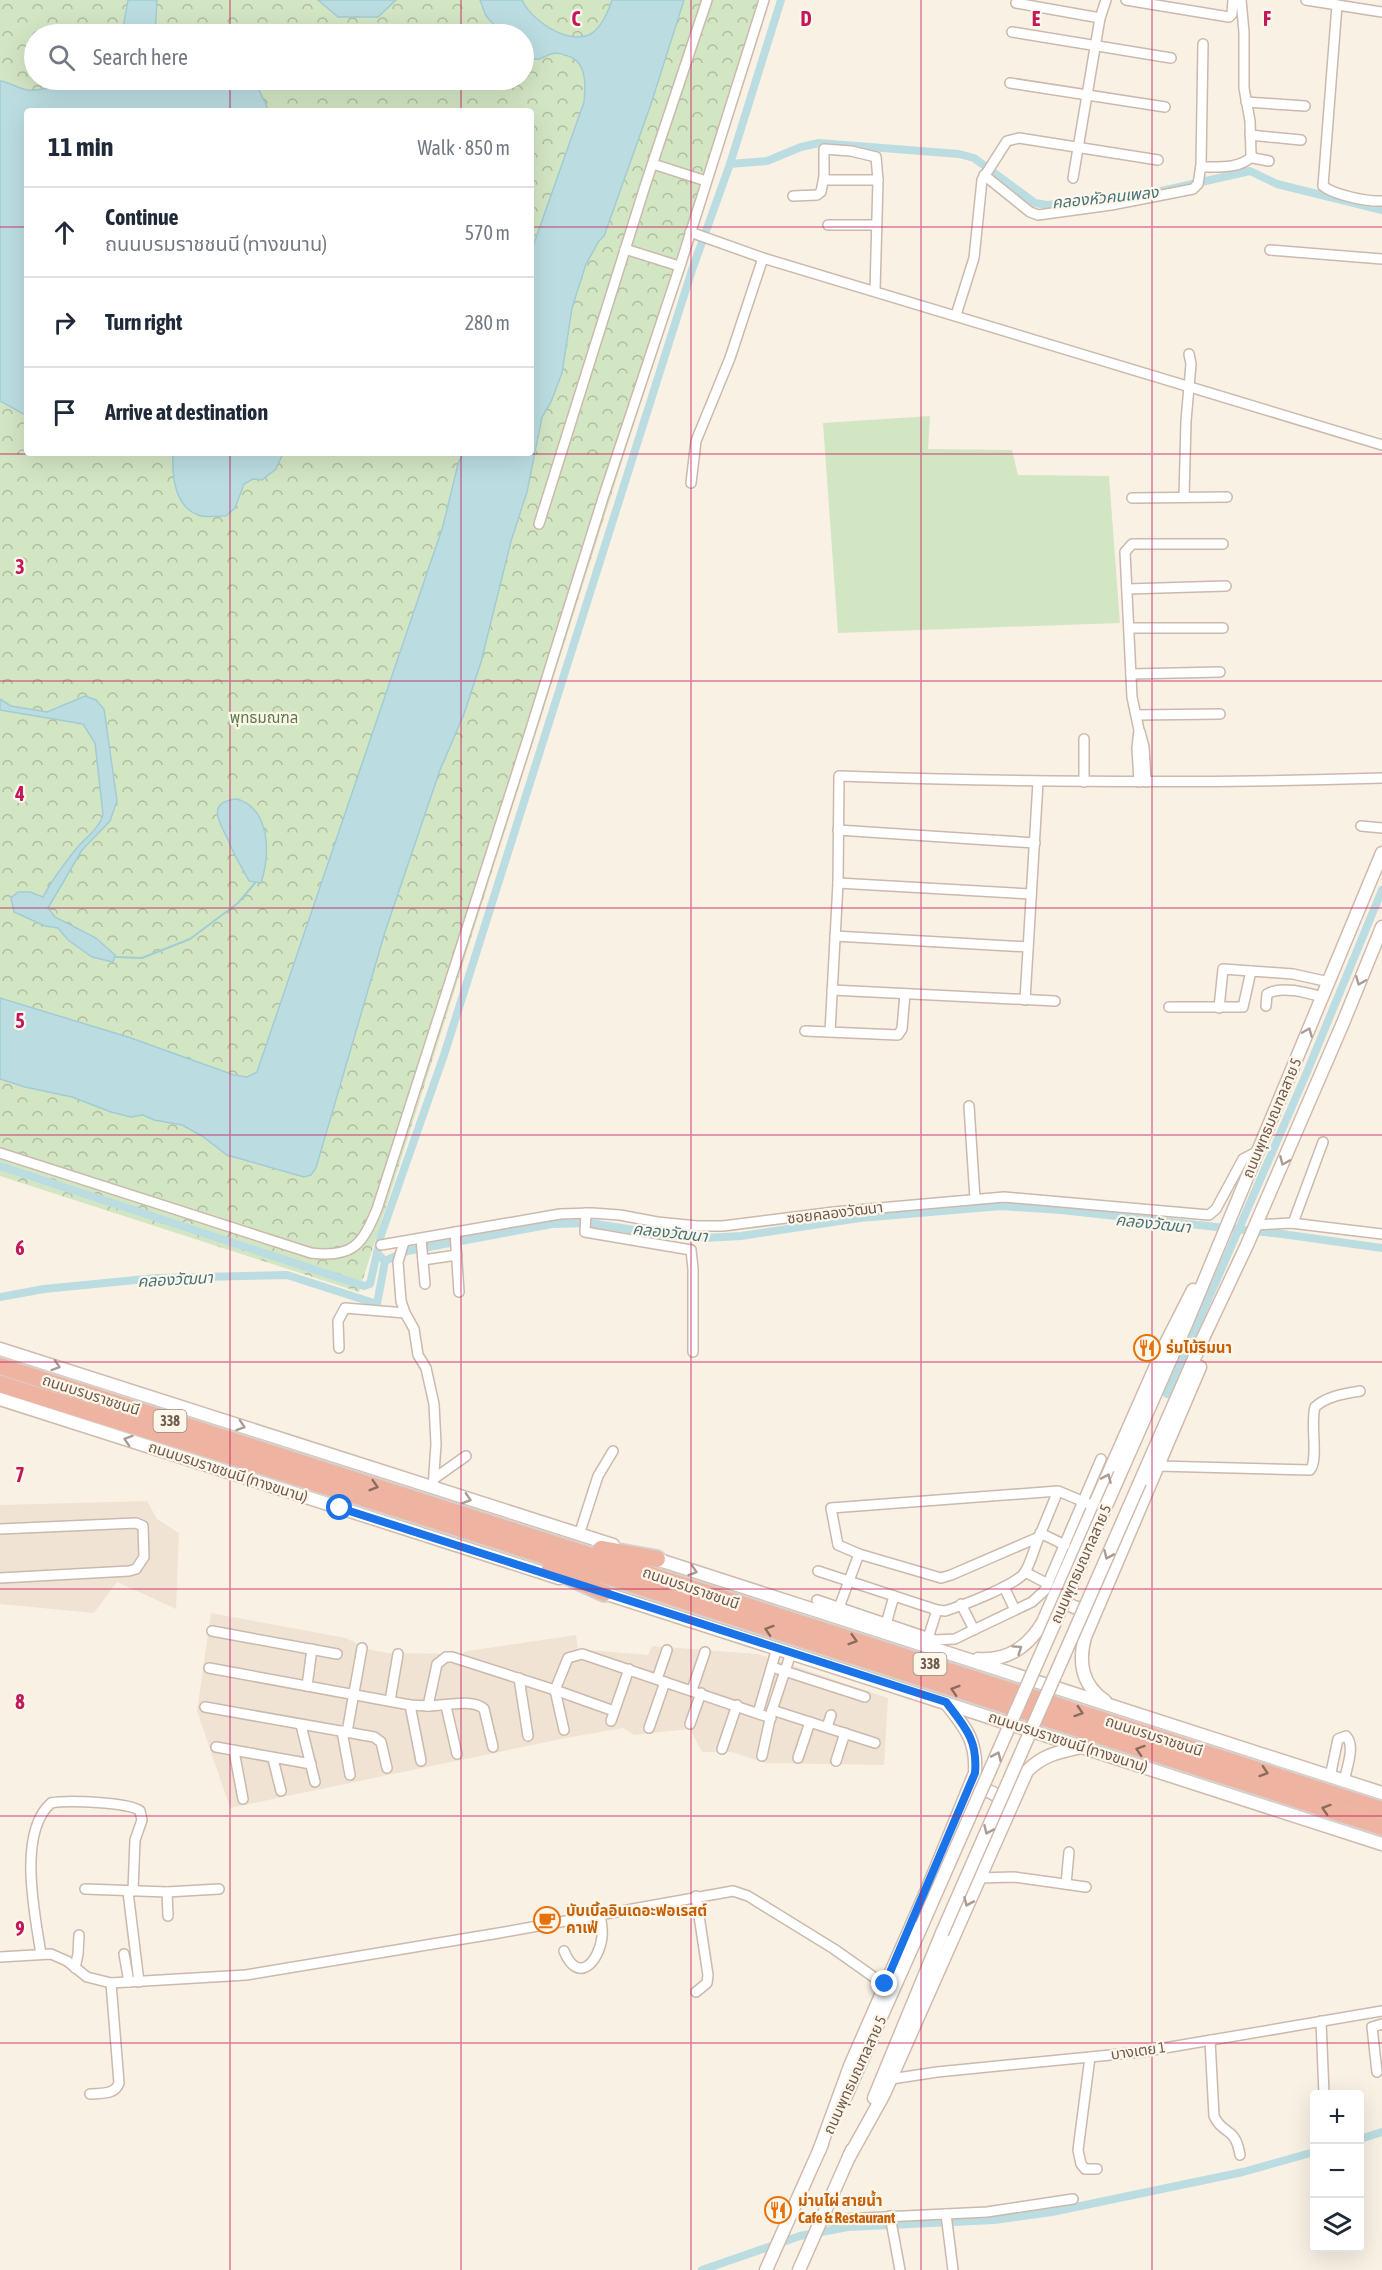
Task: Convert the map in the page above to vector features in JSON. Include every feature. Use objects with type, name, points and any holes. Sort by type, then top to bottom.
[{"type":"highway","name":"ถนนบรมราชชนนี","points":[[1,1366],[477,1527],[1382,1827]]},
{"type":"highway","name":"ถนนบรมราชชนนี","points":[[0,1392],[477,1527],[1382,1810]]},
{"type":"highway","points":[[477,1527],[657,1559]]},
{"type":"highway","points":[[477,1527],[604,1593]]},
{"type":"main road","name":"ถนนพุทธมณฑลสาย 5","points":[[766,2270],[819,2151],[853,2082],[1120,1474],[1382,853]]},
{"type":"main road","name":"ถนนพุทธมณฑลสาย 5","points":[[799,2270],[849,2157],[942,1933],[1204,1336],[1256,1225],[1382,927]]},
{"type":"main road","points":[[962,1658],[989,1660],[1002,1658],[1035,1636],[1043,1622],[1053,1584],[1089,1504],[1175,1324],[1217,1247]]},
{"type":"main road","points":[[1116,1709],[1089,1686],[1081,1665],[1085,1637],[1222,1314],[1239,1262]]},
{"type":"main road","name":"338","points":[[0,1349],[434,1483],[579,1535],[837,1612],[962,1658],[1382,1793]]},
{"type":"main road","name":"ถนนบรมราชชนนี (ทางขนาน)","points":[[0,1392],[604,1593],[1382,1844]]},
{"type":"main road","points":[[1053,1584],[1065,1602],[1072,1607],[1079,1610],[1097,1608]]},
{"type":"main road","points":[[819,2151],[850,2066],[975,1773],[976,1760],[973,1742],[946,1702]]},
{"type":"main road","points":[[849,2157],[891,2079],[1027,1771],[1038,1760],[1050,1754],[1082,1747]]},
{"type":"main road","points":[[966,1798],[975,1789],[984,1789],[998,1796],[1003,1801],[1004,1821]]},
{"type":"street","points":[[539,524],[625,249],[707,0]]},
{"type":"street","points":[[0,1153],[311,1253],[340,1254],[363,1237],[377,1209],[414,1096],[603,498],[680,266],[764,0]]},
{"type":"street","points":[[1073,178],[1089,96],[1100,18],[1106,0]]},
{"type":"street","points":[[1126,0],[1229,17],[1232,14],[1233,0]]},
{"type":"street","points":[[1201,167],[1236,165],[1248,161],[1252,156],[1246,102],[1245,32],[1241,0]]},
{"type":"street","points":[[1306,0],[1382,12]]},
{"type":"street","points":[[1016,3],[1100,18]]},
{"type":"street","points":[[1337,5],[1323,186],[1330,191],[1369,201],[1382,201]]},
{"type":"street","points":[[1012,32],[1171,58]]},
{"type":"street","points":[[985,174],[1030,212],[1038,215],[1112,205],[1193,189],[1198,184],[1201,167],[1203,44]]},
{"type":"street","points":[[1010,83],[1165,107]]},
{"type":"street","points":[[1246,102],[1305,106]]},
{"type":"street","points":[[1250,135],[1301,140]]},
{"type":"street","points":[[956,315],[974,258],[980,188],[985,174],[1007,141],[1011,138],[1158,160]]},
{"type":"street","points":[[793,196],[817,195],[821,192],[824,176],[824,149],[873,155],[878,160],[875,291]]},
{"type":"street","points":[[1252,156],[1269,161]]},
{"type":"street","points":[[653,164],[706,181]]},
{"type":"street","points":[[828,180],[878,180]]},
{"type":"street","points":[[828,225],[876,225]]},
{"type":"street","points":[[690,232],[763,258],[1382,445]]},
{"type":"street","points":[[625,249],[680,266]]},
{"type":"street","points":[[1270,250],[1382,259]]},
{"type":"street","points":[[692,483],[696,441],[730,358],[763,258]]},
{"type":"street","points":[[1184,497],[1183,474],[1191,364],[1189,354]]},
{"type":"street","points":[[1132,498],[1227,497]]},
{"type":"street","points":[[1143,782],[1137,748],[1139,730],[1132,697],[1130,628],[1124,556],[1127,548],[1132,544],[1223,544]]},
{"type":"street","points":[[1127,589],[1226,586]]},
{"type":"street","points":[[1130,628],[1223,628]]},
{"type":"street","points":[[1131,674],[1220,672]]},
{"type":"street","points":[[1137,715],[1220,714]]},
{"type":"street","points":[[1084,739],[1084,782]]},
{"type":"street","points":[[830,1032],[838,883],[839,776],[1038,782],[1279,781],[1382,778]]},
{"type":"street","points":[[1025,1000],[1038,782]]},
{"type":"street","points":[[1361,826],[1382,828]]},
{"type":"street","points":[[838,830],[1035,843]]},
{"type":"street","points":[[838,883],[1031,894]]},
{"type":"street","points":[[835,936],[1028,947]]},
{"type":"street","points":[[1219,1008],[1223,969],[1293,974],[1329,982]]},
{"type":"street","points":[[1169,1007],[1244,1007],[1251,971]]},
{"type":"street","points":[[832,990],[1055,1001]]},
{"type":"street","points":[[1266,1006],[1267,994],[1274,991],[1292,991],[1323,997]]},
{"type":"street","points":[[805,1031],[898,1035],[902,1029],[905,994]]},
{"type":"street","points":[[969,1106],[975,1199]]},
{"type":"street","points":[[1293,1223],[1323,1142]]},
{"type":"street","name":"ซอยคลองวัฒนา","points":[[381,1245],[422,1241],[526,1219],[620,1215],[657,1222],[723,1226],[834,1212],[975,1199],[1030,1199],[1209,1215],[1216,1209],[1243,1159],[1258,1151]]},
{"type":"street","points":[[586,1215],[585,1232],[693,1252],[693,1352]]},
{"type":"street","points":[[1256,1225],[1293,1223],[1382,1234]]},
{"type":"street","points":[[455,1235],[459,1292]]},
{"type":"street","points":[[422,1241],[425,1284]]},
{"type":"street","points":[[403,1244],[398,1262],[401,1301],[414,1329],[418,1355],[426,1368],[434,1404],[436,1444],[434,1483]]},
{"type":"street","points":[[423,1258],[457,1252]]},
{"type":"street","points":[[339,1348],[338,1322],[345,1308],[405,1313]]},
{"type":"street","points":[[1158,1466],[1310,1470],[1315,1461],[1312,1422],[1315,1407],[1336,1396],[1360,1391]]},
{"type":"street","points":[[579,1535],[598,1476],[613,1451]]},
{"type":"street","points":[[434,1483],[466,1456]]},
{"type":"street","points":[[817,1600],[837,1612],[886,1624],[928,1638],[950,1640],[1015,1610],[1040,1596],[1053,1584],[1065,1545],[1089,1504],[1101,1459]]},
{"type":"street","points":[[1065,1545],[1039,1535],[942,1578],[859,1554],[838,1545],[831,1508],[1058,1491],[1089,1504]]},
{"type":"street","points":[[818,1571],[945,1611],[1004,1587],[1025,1572],[1058,1491]]},
{"type":"street","points":[[0,1529],[136,1523],[143,1526],[144,1557],[141,1565],[129,1571],[0,1578]]},
{"type":"street","points":[[837,1612],[859,1554]]},
{"type":"street","points":[[1025,1572],[1053,1584]]},
{"type":"street","points":[[1004,1587],[1015,1610]]},
{"type":"street","points":[[886,1624],[894,1596]]},
{"type":"street","points":[[962,1604],[974,1630]]},
{"type":"street","points":[[928,1638],[937,1610]]},
{"type":"street","points":[[212,1631],[337,1654]]},
{"type":"street","points":[[350,1775],[344,1732],[354,1694],[362,1648]]},
{"type":"street","points":[[758,1713],[777,1648]]},
{"type":"street","points":[[307,1686],[312,1649]]},
{"type":"street","points":[[650,1728],[667,1650]]},
{"type":"street","points":[[690,1724],[705,1652]]},
{"type":"street","points":[[762,1756],[791,1653]]},
{"type":"street","points":[[390,1701],[398,1654]]},
{"type":"street","points":[[564,1730],[555,1690],[564,1664],[573,1655],[582,1654],[758,1713],[810,1722],[875,1743]]},
{"type":"street","points":[[428,1706],[437,1664],[452,1657],[614,1711]]},
{"type":"street","points":[[772,1666],[865,1696]]},
{"type":"street","points":[[209,1668],[410,1705],[446,1706],[464,1703],[481,1706],[484,1709],[493,1748]]},
{"type":"street","points":[[611,1721],[628,1669]]},
{"type":"street","points":[[519,1678],[528,1736]]},
{"type":"street","points":[[410,1705],[421,1761]]},
{"type":"street","points":[[722,1749],[737,1705]]},
{"type":"street","points":[[446,1706],[457,1754]]},
{"type":"street","points":[[205,1707],[379,1739],[383,1746],[387,1768]]},
{"type":"street","points":[[827,1727],[831,1714]]},
{"type":"street","points":[[798,1758],[810,1722]]},
{"type":"street","points":[[301,1725],[315,1782]]},
{"type":"street","points":[[836,1761],[845,1733]]},
{"type":"street","points":[[1330,1777],[1338,1739],[1346,1736],[1351,1742],[1351,1748],[1344,1782]]},
{"type":"street","points":[[216,1747],[311,1764]]},
{"type":"street","points":[[234,1750],[243,1799]]},
{"type":"street","points":[[273,1759],[280,1791]]},
{"type":"street","points":[[41,1954],[33,1900],[31,1854],[41,1819],[51,1803],[126,1805],[140,1811],[142,1820],[135,1840],[131,1892],[134,1982]]},
{"type":"street","points":[[1066,1884],[1069,1852]]},
{"type":"street","points":[[978,1878],[1014,1877],[1086,1887]]},
{"type":"street","points":[[86,1889],[131,1892],[219,1889]]},
{"type":"street","points":[[0,1957],[41,1954],[59,1957],[92,1980],[111,1983],[261,1974],[733,1891],[748,1896],[834,1949],[885,1984]]},
{"type":"street","points":[[167,1892],[168,1916]]},
{"type":"street","points":[[696,1896],[708,1975],[707,1983],[696,1992]]},
{"type":"street","points":[[564,1951],[576,1968],[585,1968],[592,1964],[602,1938],[600,1914]]},
{"type":"street","points":[[75,1968],[79,1935]]},
{"type":"street","points":[[124,1954],[134,1982]]},
{"type":"street","points":[[90,2094],[113,2092],[119,2083],[111,1983]]},
{"type":"street","name":"บางเตย 1","points":[[891,2079],[1141,2052],[1382,2011]]},
{"type":"street","points":[[1321,2021],[1324,2090]]},
{"type":"street","points":[[1377,2072],[1372,2027],[1382,2024]]},
{"type":"street","points":[[1210,2040],[1214,2116],[1221,2126],[1234,2135],[1238,2141],[1240,2155]]},
{"type":"street","points":[[1089,2057],[1078,2150],[1081,2164],[1085,2169],[1097,2169]]},
{"type":"street","points":[[819,2227],[947,2221],[1073,2199]]},
{"type":"street","points":[[947,2221],[953,2270]]},
{"type":"street","points":[[891,2222],[900,2270]]},
{"type":"shaded area","points":[[147,1501],[157,1519],[179,1533],[176,1609],[117,1582],[94,1613],[0,1604],[0,1505]]},
{"type":"shaded area","points":[[211,1613],[346,1638],[368,1649],[387,1653],[462,1654],[467,1651],[576,1635],[578,1649],[648,1655],[652,1646],[758,1654],[888,1698],[884,1765],[765,1763],[732,1752],[702,1752],[690,1729],[634,1735],[623,1728],[230,1808],[197,1711]]},
{"type":"green space","name":"พุทธมณฑล","points":[[0,0],[768,0],[359,1292],[0,1176]]},
{"type":"green space","points":[[930,416],[928,449],[1012,450],[1018,475],[1109,476],[1120,623],[838,633],[823,423]]},
{"type":"water","points":[[128,0],[157,0],[156,24],[124,24]]},
{"type":"water","points":[[318,0],[396,0],[378,17],[338,17]]},
{"type":"water","points":[[480,0],[522,0],[533,15],[550,28],[570,36],[580,37],[589,35],[597,29],[612,0],[684,0],[651,104],[604,236],[586,264],[572,308],[562,373],[551,402],[542,417],[527,492],[511,541],[481,662],[464,714],[440,770],[385,932],[316,1168],[311,1175],[304,1177],[227,1155],[202,1136],[182,1125],[154,1120],[143,1115],[131,1117],[111,1112],[72,1097],[0,1079],[0,998],[128,1037],[234,1075],[247,1077],[257,1072],[443,526],[458,464],[462,456],[534,456],[534,244],[584,102],[585,80],[581,67],[572,57],[555,53],[541,59],[534,59],[534,24],[494,24],[486,16]]},
{"type":"water","points":[[0,81],[24,90],[259,90],[268,108],[24,108],[24,414],[0,401]]},
{"type":"water","points":[[173,456],[282,456],[276,469],[262,480],[253,479],[244,484],[235,508],[226,516],[208,517],[190,511],[179,497],[173,470]]},
{"type":"water","points":[[85,696],[96,700],[104,709],[117,801],[110,821],[82,850],[48,908],[55,917],[96,938],[115,955],[113,962],[92,957],[68,940],[58,928],[45,926],[14,912],[11,898],[18,892],[30,892],[43,897],[63,866],[95,829],[103,815],[95,743],[83,724],[0,710],[0,699],[11,706],[47,712]]},
{"type":"water","points":[[237,799],[248,804],[262,823],[266,859],[261,883],[249,881],[219,822],[220,805]]},
{"type":"waterway","points":[[385,1261],[377,1253],[381,1235],[444,1055],[692,270],[730,164],[781,0]]},
{"type":"waterway","name":"คลองหัวคนเพลง","points":[[730,164],[767,161],[801,147],[819,143],[959,154],[974,158],[1035,203],[1047,205],[1157,192],[1250,171],[1277,184],[1382,210]]},
{"type":"waterway","points":[[115,957],[142,958],[190,939],[238,903],[255,883]]},
{"type":"waterway","points":[[1167,1394],[1307,1072],[1382,890]]},
{"type":"waterway","points":[[0,1166],[364,1286],[370,1284],[377,1253]]},
{"type":"waterway","name":"คลองวัฒนา","points":[[0,1297],[44,1289],[156,1278],[287,1275],[377,1304],[385,1261],[407,1251],[552,1224],[590,1223],[704,1238],[741,1236],[860,1218],[1001,1206],[1061,1210],[1282,1234],[1382,1248]]},
{"type":"waterway","points":[[1364,2138],[1382,2132]]},
{"type":"waterway","points":[[702,2270],[800,2236],[848,2227],[994,2220],[1052,2212],[1243,2172],[1310,2153]]},
{"type":"place","name":"ร่มไม้ริมนา","points":[[1147,1348]]},
{"type":"place","name":"บับเบิ้ลอินเดอะฟอเรสต์ คาเฟ่","points":[[547,1920]]},
{"type":"place","name":"ม่านไผ่ สายน้ำ Cafe & Restaurant","points":[[778,2210]]},
{"type":"route","points":[[340,1508],[946,1702],[973,1742],[976,1760],[975,1773],[885,1984]]}]
